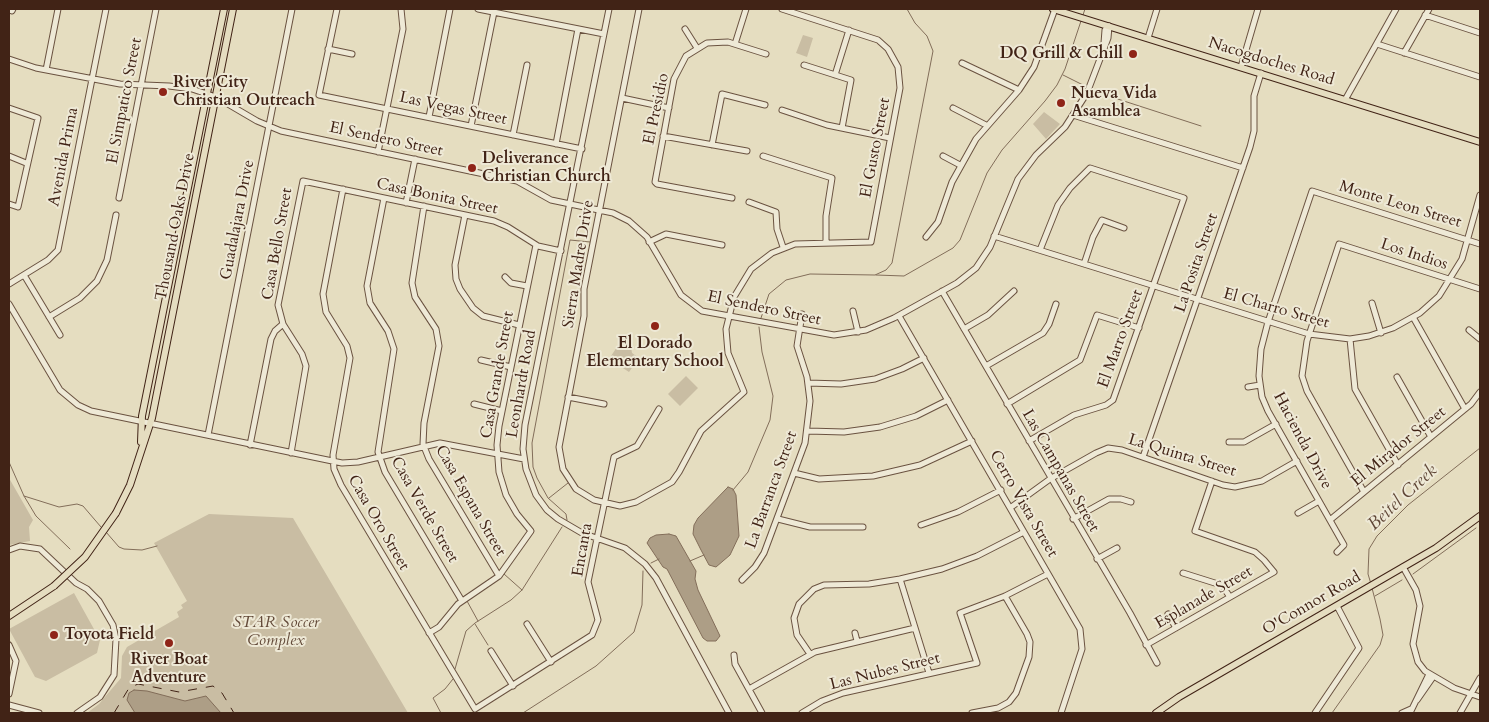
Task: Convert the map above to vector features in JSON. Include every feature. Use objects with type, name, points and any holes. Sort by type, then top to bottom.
[{"type":"main road","name":"Thousand Oaks Drive","points":[[141,449],[142,421],[224,9]]},
{"type":"main road","name":"Thousand Oaks Drive","points":[[9,616],[54,586],[85,556],[116,513],[130,485],[150,422],[233,9]]},
{"type":"main road","name":"Nacogdoches Road","points":[[1054,9],[1480,142]]},
{"type":"main road","name":"O'Connor Road","points":[[1156,713],[1179,697],[1366,590],[1449,540],[1480,516]]},
{"type":"street","points":[[46,70],[58,9]]},
{"type":"street","name":"Avenida Prima","points":[[9,284],[52,258],[61,242],[106,9]]},
{"type":"street","name":"El Simpatico Street","points":[[119,198],[156,9]]},
{"type":"street","name":"Guadalajara Drive","points":[[208,435],[292,9]]},
{"type":"street","points":[[336,9],[328,49],[352,54]]},
{"type":"street","points":[[378,152],[403,29],[402,9]]},
{"type":"street","points":[[429,117],[450,9]]},
{"type":"street","points":[[478,9],[604,34]]},
{"type":"street","name":"Leonhardt Road","points":[[609,9],[526,425],[524,459],[532,487],[547,510],[575,530],[626,548],[650,569],[729,713]]},
{"type":"street","name":"Sierra Madre Drive","points":[[604,503],[587,497],[576,489],[565,474],[561,463],[559,442],[584,316],[584,290],[639,9]]},
{"type":"street","points":[[735,44],[746,9]]},
{"type":"street","points":[[782,9],[849,30],[835,75]]},
{"type":"street","points":[[926,237],[938,222],[960,165],[986,125],[1019,90],[1039,58],[1054,9]]},
{"type":"street","points":[[1148,38],[1157,9]]},
{"type":"street","points":[[1241,67],[1258,9]]},
{"type":"street","points":[[1345,100],[1396,9]]},
{"type":"street","points":[[1404,52],[1429,9]]},
{"type":"street","points":[[471,126],[494,12]]},
{"type":"street","points":[[1425,15],[1480,33]]},
{"type":"street","name":"El Sendero Street","points":[[9,59],[46,70],[141,86],[179,87],[207,94],[269,126],[378,152],[507,178],[526,185],[546,198],[571,206],[613,213],[628,221],[649,242],[674,286],[685,299],[702,310],[799,330],[834,335],[858,332],[899,316],[942,291],[976,268],[986,254],[1018,179],[1073,115],[1093,80],[1104,43],[1104,32],[1109,26]]},
{"type":"street","points":[[685,28],[697,48],[721,41],[766,54]]},
{"type":"street","points":[[556,144],[578,29]]},
{"type":"street","name":"El Gusto Street","points":[[826,242],[870,242],[900,83],[896,59],[878,40],[849,30]]},
{"type":"street","points":[[1377,44],[1480,77]]},
{"type":"street","name":"El Presidio","points":[[697,48],[686,56],[678,68],[668,108],[654,182],[732,198]]},
{"type":"street","name":"Las Vegas Street","points":[[328,49],[319,95],[582,149]]},
{"type":"street","points":[[962,63],[1019,90]]},
{"type":"street","points":[[513,135],[527,65]]},
{"type":"street","points":[[804,66],[852,80],[842,128]]},
{"type":"street","name":"La Posita Street","points":[[1143,458],[1253,138],[1252,104],[1261,74]]},
{"type":"street","points":[[712,144],[722,94],[765,105]]},
{"type":"street","points":[[622,98],[668,108]]},
{"type":"street","points":[[9,108],[38,118],[26,163],[18,208],[9,204]]},
{"type":"street","points":[[953,108],[986,125]]},
{"type":"street","points":[[782,110],[842,128],[890,138]]},
{"type":"street","points":[[1073,115],[1243,168]]},
{"type":"street","points":[[663,136],[747,151]]},
{"type":"street","points":[[9,156],[26,163]]},
{"type":"street","points":[[604,503],[620,506],[632,503],[672,482],[701,431],[744,392],[726,346],[728,316],[734,297],[748,272],[763,258],[783,248],[805,243],[826,242],[826,216],[832,178],[763,156]]},
{"type":"street","points":[[943,156],[960,165]]},
{"type":"street","points":[[406,203],[414,159]]},
{"type":"street","name":"El Marro Street","points":[[1029,442],[1074,415],[1106,405],[1113,400],[1184,198],[1090,168],[1070,188],[1058,205],[1040,250]]},
{"type":"street","name":"Casa Bonita Street","points":[[302,181],[501,223],[536,245],[562,251]]},
{"type":"street","name":"Casa Bello Street","points":[[291,453],[306,370],[302,354],[283,324],[279,309],[279,295],[302,181]]},
{"type":"street","name":"Casa Oro Street","points":[[343,189],[323,294],[326,312],[347,346],[350,358],[333,461],[337,478],[474,709]]},
{"type":"street","name":"Monte Leon Street","points":[[1312,191],[1480,244]]},
{"type":"street","name":"Hacienda Drive","points":[[1312,191],[1268,322],[1260,356],[1260,385],[1265,403],[1276,424],[1344,545],[1337,552]]},
{"type":"street","name":"El Charro Street","points":[[994,236],[1309,334],[1350,339],[1380,333],[1413,318],[1430,305],[1450,280],[1462,259],[1480,195]]},
{"type":"street","name":"Casa Verde Street","points":[[384,198],[367,286],[370,303],[388,331],[394,349],[379,436],[379,457],[385,472],[462,601]]},
{"type":"street","points":[[749,202],[776,212],[777,229],[783,248]]},
{"type":"street","name":"Casa Espana Street","points":[[424,206],[412,283],[415,297],[436,329],[439,346],[424,423],[424,446],[429,459],[499,576]]},
{"type":"street","points":[[49,317],[80,298],[96,281],[107,260],[116,214]]},
{"type":"street","points":[[464,215],[455,265],[456,279],[460,289],[473,308],[483,316],[519,325]]},
{"type":"street","points":[[1084,264],[1093,237],[1102,220],[1124,228]]},
{"type":"street","points":[[649,242],[662,235],[669,234],[722,245]]},
{"type":"street","name":"Los Indios","points":[[1309,334],[1339,244],[1480,289]]},
{"type":"street","name":"Casa Grande Street","points":[[499,576],[531,531],[517,514],[506,495],[499,472],[497,438],[536,245]]},
{"type":"street","points":[[24,275],[60,335]]},
{"type":"street","points":[[505,277],[511,283],[527,286]]},
{"type":"street","name":"Las Campanas Street","points":[[942,291],[1073,519],[1130,613],[1157,664]]},
{"type":"street","points":[[964,329],[988,315],[1014,291]]},
{"type":"street","points":[[1372,303],[1380,333]]},
{"type":"street","points":[[9,304],[56,384],[65,395],[78,405],[91,411],[333,461],[352,463],[424,446],[444,444],[524,459]]},
{"type":"street","points":[[986,366],[1043,333],[1049,324],[1056,304]]},
{"type":"street","points":[[853,311],[858,332]]},
{"type":"street","name":"La Barranca Street","points":[[742,580],[760,560],[802,455],[808,431],[810,411],[808,383],[797,346],[802,314]]},
{"type":"street","points":[[1007,404],[1080,360],[1097,315],[1139,328]]},
{"type":"street","name":"Cerro Vista Street","points":[[899,316],[1079,626],[1083,642],[1061,713]]},
{"type":"street","points":[[1413,318],[1465,409]]},
{"type":"street","points":[[250,445],[271,339],[275,331],[283,324]]},
{"type":"street","points":[[1469,330],[1480,339]]},
{"type":"street","points":[[1309,334],[1302,365],[1303,381],[1364,492]]},
{"type":"street","points":[[1350,339],[1355,389],[1398,465]]},
{"type":"street","points":[[808,383],[841,384],[875,379],[902,370],[924,358]]},
{"type":"street","points":[[481,360],[511,367]]},
{"type":"street","points":[[1397,377],[1431,437]]},
{"type":"street","points":[[1248,387],[1260,385]]},
{"type":"street","name":"El Mirador Street","points":[[1330,520],[1465,409],[1480,392]]},
{"type":"street","points":[[568,397],[604,404]]},
{"type":"street","points":[[808,431],[844,432],[880,427],[916,416],[948,400]]},
{"type":"street","points":[[474,404],[502,411]]},
{"type":"street","name":"Encanta","points":[[474,709],[588,639],[597,626],[598,614],[588,582],[614,457],[637,446],[659,408]]},
{"type":"street","points":[[1229,442],[1244,442],[1276,424]]},
{"type":"street","points":[[794,473],[819,479],[873,476],[920,465],[972,441]]},
{"type":"street","name":"La Quinta Street","points":[[1010,508],[1050,479],[1105,449],[1122,450],[1228,486],[1249,485],[1262,481],[1297,462]]},
{"type":"street","name":"Esplanade Street","points":[[1146,645],[1274,572],[1255,552],[1195,531],[1212,481]]},
{"type":"street","points":[[921,525],[958,512],[1001,490]]},
{"type":"street","points":[[1073,519],[1109,499],[1121,498],[1131,502]]},
{"type":"street","points":[[1298,513],[1319,500]]},
{"type":"street","points":[[778,519],[823,528],[863,526]]},
{"type":"street","points":[[810,654],[795,628],[794,618],[799,604],[811,590],[824,585],[868,584],[900,579],[942,569],[977,556],[1024,532]]},
{"type":"street","points":[[9,550],[20,546],[40,550],[99,601],[113,626],[116,639],[114,675],[100,697],[77,713]]},
{"type":"street","points":[[1097,559],[1117,548]]},
{"type":"street","points":[[1403,567],[1416,590],[1420,606],[1419,621],[1414,633],[1413,652],[1420,666],[1431,675],[1480,697]]},
{"type":"street","points":[[1183,572],[1218,584],[1223,587],[1230,597]]},
{"type":"street","points":[[972,713],[998,708],[1009,702],[1016,693],[1029,657],[1030,642],[1005,596],[1048,574]]},
{"type":"street","points":[[429,633],[439,627],[462,601],[488,586],[499,576]]},
{"type":"street","points":[[900,579],[929,673]]},
{"type":"street","name":"Las Nubes Street","points":[[802,713],[822,701],[844,693],[977,663],[960,613],[1005,596]]},
{"type":"street","points":[[1315,713],[1359,648],[1337,606]]},
{"type":"street","points":[[1168,614],[1176,628]]},
{"type":"street","points":[[527,624],[551,662]]},
{"type":"street","points":[[749,688],[810,654],[915,628]]},
{"type":"street","points":[[855,633],[857,641]]},
{"type":"street","points":[[9,645],[16,661],[9,694]]},
{"type":"street","points":[[491,651],[513,686]]},
{"type":"street","points":[[734,655],[735,664],[762,713]]},
{"type":"street","points":[[1402,713],[1411,711],[1431,675]]},
{"type":"street","points":[[1460,713],[1480,678]]},
{"type":"street","points":[[9,706],[39,713]]},
{"type":"green space","points":[[803,35],[813,38],[807,57],[796,53]]},
{"type":"green space","points":[[1044,112],[1060,124],[1046,139],[1033,124]]},
{"type":"green space","points":[[621,341],[631,347],[632,353],[639,358],[629,372],[609,359]]},
{"type":"green space","points":[[686,376],[698,388],[680,406],[668,394]]},
{"type":"green space","points":[[9,478],[33,520],[29,527],[30,541],[9,545]]},
{"type":"green space","name":"STAR Soccer Complex","points":[[209,514],[293,518],[408,713],[87,713],[99,704],[121,678],[122,656],[127,647],[179,617],[177,612],[183,608],[181,605],[187,601],[154,543]]},
{"type":"green space","name":"Toyota Field","points":[[74,593],[100,640],[97,653],[46,681],[35,677],[9,629]]},
{"type":"shaded area","points":[[728,487],[733,489],[736,495],[739,536],[730,555],[716,567],[709,565],[701,550],[693,534],[694,525],[698,518]]},
{"type":"shaded area","points":[[669,534],[676,536],[696,571],[695,579],[698,590],[720,636],[716,641],[707,641],[703,638],[667,569],[663,567],[647,543],[650,538],[656,535]]},
{"type":"shaded area","points":[[134,690],[147,691],[185,701],[206,696],[221,713],[135,713],[127,700],[129,693]]},
{"type":"waterway","points":[[761,318],[769,294],[786,280],[810,274],[875,275],[886,270],[892,263],[933,51],[927,36],[915,23],[907,9]]},
{"type":"waterway","points":[[1083,15],[1085,9]]},
{"type":"waterway","points":[[876,275],[904,276],[953,248],[960,240],[987,173],[1002,150],[1057,85],[1065,69],[1081,21]]},
{"type":"waterway","points":[[1063,75],[1085,86]]},
{"type":"waterway","points":[[1093,91],[1201,126]]},
{"type":"waterway","points":[[567,520],[566,514],[548,498],[537,478],[533,467],[532,443],[570,240],[590,242]]},
{"type":"waterway","points":[[733,490],[748,472],[770,420],[773,396],[762,352],[759,327]]},
{"type":"waterway","name":"Beitel Creek","points":[[1371,584],[1368,574],[1369,549],[1377,536],[1408,505],[1480,448]]},
{"type":"waterway","points":[[9,462],[24,496],[36,516],[70,549]]},
{"type":"waterway","points":[[549,498],[568,483]]},
{"type":"waterway","points":[[24,496],[59,507],[77,504],[83,506],[101,527]]},
{"type":"waterway","points":[[455,669],[466,631],[511,600],[522,590],[562,527]]},
{"type":"waterway","points":[[1413,574],[1476,528]]},
{"type":"waterway","points":[[106,532],[119,547],[124,549],[142,550],[157,546]]},
{"type":"waterway","points":[[690,561],[704,555]]},
{"type":"waterway","points":[[651,563],[659,559]]},
{"type":"waterway","points":[[523,713],[596,666],[634,632],[642,605],[643,571]]},
{"type":"waterway","points":[[504,574],[522,590]]},
{"type":"waterway","points":[[1375,596],[1402,580]]},
{"type":"waterway","name":"Beitel Creek","points":[[1332,713],[1380,645],[1383,635],[1372,588]]},
{"type":"waterway","points":[[467,601],[478,621]]},
{"type":"waterway","points":[[475,624],[488,645]]},
{"type":"waterway","points":[[441,713],[433,698],[445,689],[453,679]]},
{"type":"railway","points":[[114,713],[129,688],[138,684],[179,692],[213,686],[222,693],[234,713]]},
{"type":"place","name":"DQ Grill & Chill","points":[[1133,54]]},
{"type":"place","name":"River City Christian Outreach","points":[[163,92]]},
{"type":"place","name":"Nueva Vida Asamblea","points":[[1061,103]]},
{"type":"place","name":"Deliverance Christian Church","points":[[472,168]]},
{"type":"place","name":"El Dorado Elementary School","points":[[655,326]]},
{"type":"place","name":"Toyota Field","points":[[54,635]]},
{"type":"place","name":"River Boat Adventure","points":[[169,643]]}]
